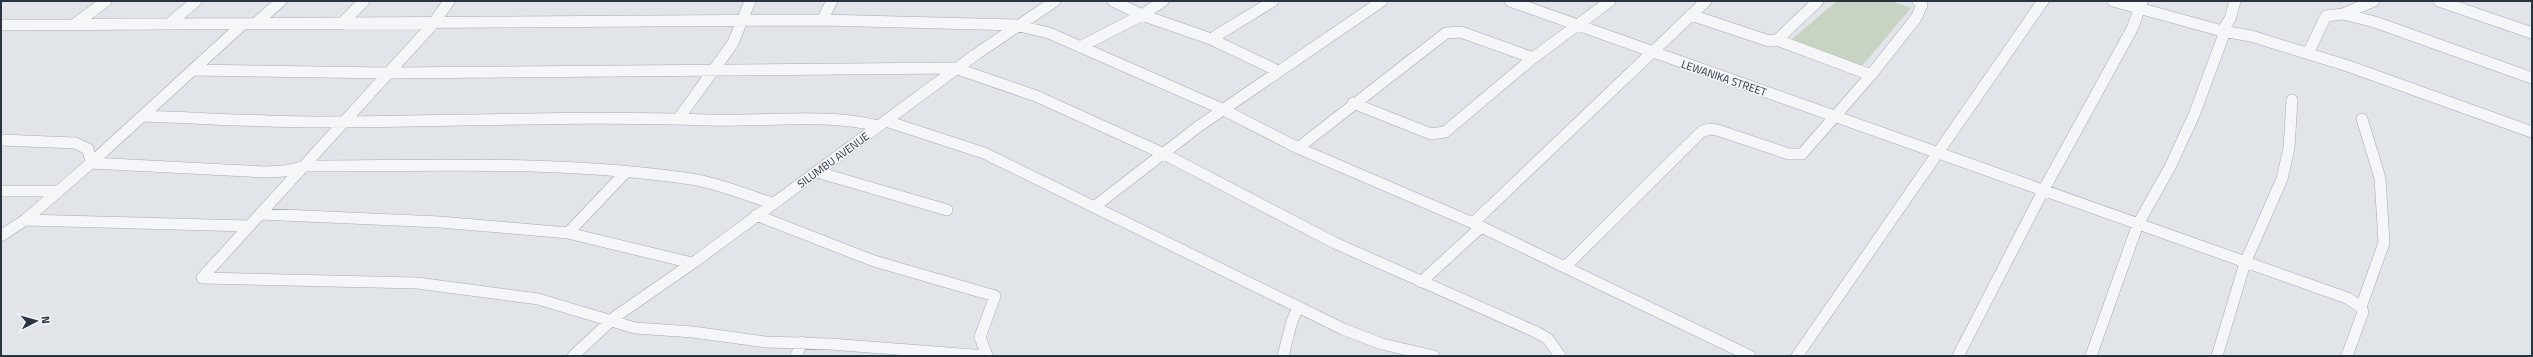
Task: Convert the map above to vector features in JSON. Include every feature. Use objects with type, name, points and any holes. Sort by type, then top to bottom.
[{"type":"street","points":[[75,24],[106,1]]},
{"type":"street","points":[[170,23],[196,1]]},
{"type":"street","points":[[255,24],[281,1]]},
{"type":"street","points":[[340,24],[364,1]]},
{"type":"street","points":[[449,1],[433,24],[341,122],[306,166],[202,278],[417,283],[482,290],[538,299],[635,328],[693,332],[766,342],[802,342],[987,356],[980,337],[995,296],[874,261],[756,215]]},
{"type":"street","points":[[679,118],[733,43],[740,28],[740,21],[750,1]]},
{"type":"street","points":[[822,20],[832,1]]},
{"type":"street","name":"SILUMBU AVENUE","points":[[573,356],[582,344],[612,321],[772,203],[817,172],[955,68],[1016,25],[1055,1]]},
{"type":"street","points":[[1113,1],[1142,15],[1159,19],[1199,37],[1211,39],[1278,70]]},
{"type":"street","points":[[1080,47],[1142,15],[1163,1]]},
{"type":"street","points":[[1211,39],[1272,1]]},
{"type":"street","points":[[1094,207],[1222,109],[1382,1]]},
{"type":"street","name":"LEWANIKA STREET","points":[[1510,1],[2244,263],[2347,298],[2361,307]]},
{"type":"street","points":[[1353,103],[1424,132],[1439,134],[1445,132],[1533,58],[1610,1]]},
{"type":"street","points":[[1421,282],[1652,52],[1706,1]]},
{"type":"street","points":[[1777,40],[1818,1]]},
{"type":"street","points":[[1566,266],[1701,132],[1708,129],[1717,130],[1796,155],[1802,154],[1872,75],[1916,18],[1922,5],[1918,1]]},
{"type":"street","points":[[1797,356],[1875,242],[1939,154],[2043,1]]},
{"type":"street","points":[[2113,1],[2141,5],[2222,31],[2251,36],[2308,53],[2532,132]]},
{"type":"street","points":[[2091,356],[2138,224],[2170,167],[2201,101],[2224,34],[2222,31],[2230,19],[2235,1]]},
{"type":"street","points":[[2308,53],[2326,16],[2343,14],[2374,1]]},
{"type":"street","points":[[2439,1],[2532,33]]},
{"type":"street","points":[[1958,356],[2043,191],[2132,29],[2141,5]]},
{"type":"street","points":[[2343,14],[2375,22],[2532,78]]},
{"type":"street","points":[[1691,15],[1769,41],[1777,40],[1872,75]]},
{"type":"street","points":[[1,25],[170,23],[433,24],[822,20],[1016,25],[1049,33],[1222,109],[1298,148],[1477,225],[1566,266],[1750,356]]},
{"type":"street","points":[[1,236],[25,220],[91,163],[243,24]]},
{"type":"street","points":[[1298,148],[1353,103],[1446,33],[1453,31],[1461,32],[1533,58]]},
{"type":"street","points":[[194,70],[386,73],[887,67],[955,68],[1036,96],[1162,154],[1288,220],[1421,282],[1536,332],[1548,339],[1560,356]]},
{"type":"street","points":[[2217,356],[2244,263],[2282,179],[2289,148],[2292,100]]},
{"type":"street","points":[[143,116],[341,122],[576,117],[679,118],[746,121],[829,118],[883,123],[984,153],[1298,308],[1382,344],[1434,356]]},
{"type":"street","points":[[2347,356],[2362,312],[2361,307],[2384,243],[2380,178],[2362,119]]},
{"type":"street","points":[[1,140],[75,143],[85,145],[89,150],[91,163]]},
{"type":"street","points":[[91,163],[266,172],[285,171],[306,166],[516,166],[692,180],[772,203]]},
{"type":"street","points":[[817,172],[947,210]]},
{"type":"street","points":[[568,232],[604,197],[624,174]]},
{"type":"street","points":[[1,191],[58,191]]},
{"type":"street","points":[[260,214],[440,222],[568,232],[692,263]]},
{"type":"street","points":[[25,220],[249,226]]},
{"type":"street","points":[[1283,356],[1292,321],[1298,308]]},
{"type":"street","points":[[796,356],[802,342]]},
{"type":"green space","points":[[1837,1],[1891,1],[1911,8],[1861,67],[1791,40]]}]
